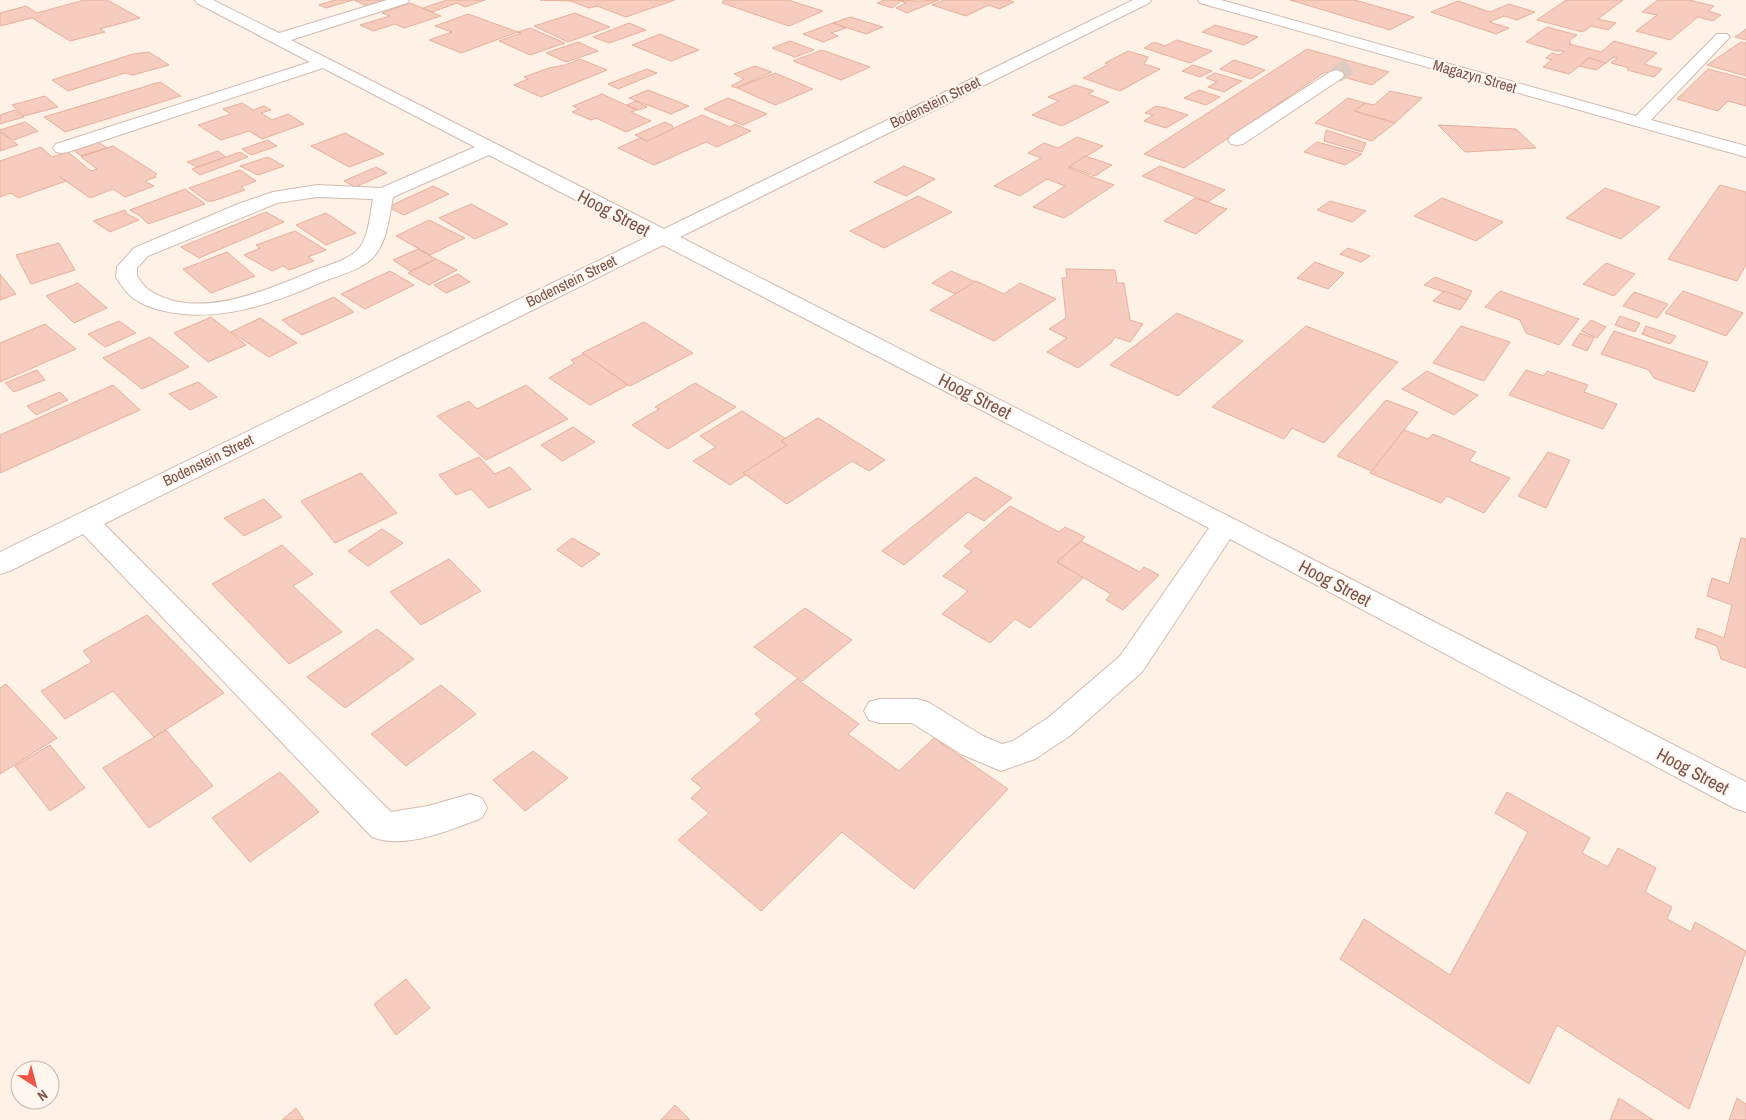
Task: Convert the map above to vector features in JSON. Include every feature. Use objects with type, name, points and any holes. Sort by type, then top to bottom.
[{"type":"street","points":[[277,39],[402,0]]},
{"type":"street","name":"Bodenstein Street","points":[[0,564],[1144,0]]},
{"type":"street","name":"Magazyn Street","points":[[1205,0],[1640,122],[1743,146]]},
{"type":"street","name":"Hoog Street","points":[[209,1],[323,63],[660,237],[701,254],[1746,798]]},
{"type":"street","points":[[1640,122],[1722,37]]},
{"type":"street","points":[[1362,58],[1378,48]]},
{"type":"street","points":[[62,148],[323,63]]},
{"type":"street","points":[[1237,140],[1336,75]]},
{"type":"street","points":[[384,194],[373,242],[367,252],[351,262],[297,286],[250,303],[201,309],[161,303],[141,293],[126,277],[127,267],[141,252],[237,211],[273,198],[317,191],[384,194],[489,148]]},
{"type":"street","points":[[86,521],[384,827],[407,826],[428,822],[470,808]]},
{"type":"street","points":[[880,712],[917,711],[972,745],[1001,758],[1024,750],[1060,726],[1131,664],[1224,525]]},
{"type":"building","points":[[84,0],[107,0],[140,18],[100,29],[105,32],[70,41],[32,18],[0,26],[0,13],[26,6],[37,13]]},
{"type":"building","points":[[335,0],[353,0],[326,8],[319,5]]},
{"type":"building","points":[[354,0],[385,0],[366,6]]},
{"type":"building","points":[[447,0],[485,0],[465,7],[457,3],[432,12],[423,8]]},
{"type":"building","points":[[540,0],[675,0],[626,17],[597,6],[589,8],[570,1]]},
{"type":"building","points":[[724,0],[788,0],[823,11],[789,26],[722,3]]},
{"type":"building","points":[[884,0],[939,0],[907,13],[896,8],[906,3],[901,1],[892,8],[877,3]]},
{"type":"building","points":[[944,0],[1008,0],[1014,2],[999,9],[989,5],[966,16],[932,5]]},
{"type":"building","points":[[1290,0],[1355,0],[1414,17],[1390,30]]},
{"type":"building","points":[[1566,0],[1623,0],[1598,19],[1616,23],[1608,30],[1591,26],[1583,32],[1537,20]]},
{"type":"building","points":[[1658,0],[1689,0],[1714,6],[1708,11],[1721,15],[1713,21],[1698,17],[1670,40],[1636,31],[1657,15],[1642,12]]},
{"type":"building","points":[[1458,1],[1490,12],[1509,4],[1535,12],[1517,20],[1504,16],[1489,22],[1509,28],[1496,34],[1431,12]]},
{"type":"building","points":[[410,3],[441,16],[404,28],[395,24],[373,31],[360,25],[390,16],[382,13]]},
{"type":"building","points":[[575,13],[610,27],[568,42],[534,26]]},
{"type":"building","points":[[468,14],[518,32],[461,53],[429,40],[452,32],[435,26]]},
{"type":"building","points":[[850,17],[883,27],[866,34],[833,23]]},
{"type":"building","points":[[629,23],[646,30],[609,43],[593,37]]},
{"type":"building","points":[[833,23],[846,28],[831,33],[838,36],[823,42],[803,34]]},
{"type":"building","points":[[1215,25],[1258,37],[1244,45],[1202,32]]},
{"type":"building","points":[[1547,27],[1577,35],[1569,41],[1571,43],[1569,44],[1601,52],[1614,41],[1657,53],[1644,64],[1662,69],[1654,77],[1627,70],[1629,68],[1611,63],[1617,58],[1614,57],[1606,63],[1589,58],[1569,74],[1543,67],[1552,60],[1546,58],[1552,53],[1559,55],[1565,51],[1556,51],[1526,42]]},
{"type":"building","points":[[530,28],[565,43],[530,55],[499,41]]},
{"type":"building","points":[[1746,29],[1746,40],[1735,37]]},
{"type":"building","points":[[660,34],[699,50],[671,61],[632,45]]},
{"type":"building","points":[[1177,40],[1212,51],[1190,63],[1144,48],[1154,42],[1165,46]]},
{"type":"building","points":[[790,41],[814,50],[795,57],[772,48]]},
{"type":"building","points":[[578,42],[598,51],[566,62],[546,53]]},
{"type":"building","points":[[1741,42],[1746,43],[1746,76],[1707,65]]},
{"type":"building","points":[[1307,49],[1389,72],[1372,85],[1325,72],[1184,168],[1144,154]]},
{"type":"building","points":[[822,50],[870,67],[841,80],[793,61]]},
{"type":"building","points":[[1128,51],[1148,57],[1144,64],[1160,69],[1120,91],[1083,78],[1109,64],[1105,63]]},
{"type":"building","points":[[149,52],[169,65],[133,75],[125,73],[68,91],[52,80],[133,54]]},
{"type":"building","points":[[1589,58],[1606,63],[1596,70],[1579,66]]},
{"type":"building","points":[[580,59],[607,70],[541,97],[514,85],[528,79],[524,77]]},
{"type":"building","points":[[1234,60],[1265,70],[1251,79],[1220,69]]},
{"type":"building","points":[[1193,65],[1212,71],[1200,77],[1182,71]]},
{"type":"building","points":[[755,66],[772,72],[736,88],[731,86],[744,79],[734,74]]},
{"type":"building","points":[[647,69],[657,73],[618,89],[608,84]]},
{"type":"building","points":[[1708,69],[1746,79],[1746,106],[1728,101],[1718,111],[1677,99]]},
{"type":"building","points":[[775,73],[813,89],[775,105],[737,88]]},
{"type":"building","points":[[1215,73],[1242,81],[1224,92],[1208,87],[1217,82],[1206,78]]},
{"type":"building","points":[[160,82],[181,96],[65,132],[44,117]]},
{"type":"building","points":[[1075,85],[1094,91],[1088,94],[1109,102],[1062,126],[1032,115],[1059,101],[1048,97]]},
{"type":"building","points":[[648,90],[689,106],[671,114],[629,98]]},
{"type":"building","points":[[1199,90],[1220,97],[1206,105],[1184,98]]},
{"type":"building","points":[[1390,91],[1422,98],[1395,123],[1354,111],[1365,103],[1374,105]]},
{"type":"building","points":[[602,94],[637,110],[631,112],[651,121],[626,132],[596,118],[591,120],[572,112],[579,109],[573,106]]},
{"type":"building","points":[[45,96],[58,107],[24,116],[12,105]]},
{"type":"building","points":[[728,98],[767,114],[743,125],[704,109]]},
{"type":"building","points":[[1348,98],[1365,103],[1354,111],[1395,123],[1372,141],[1315,123]]},
{"type":"building","points":[[636,101],[647,107],[639,110],[627,105]]},
{"type":"building","points":[[242,103],[253,110],[264,106],[271,110],[261,113],[272,120],[288,114],[304,124],[262,139],[249,131],[221,140],[198,125],[231,114],[223,109]]},
{"type":"building","points":[[1156,106],[1188,115],[1166,128],[1144,121],[1153,115],[1145,113]]},
{"type":"building","points":[[15,110],[24,117],[0,124],[0,115]]},
{"type":"building","points":[[702,115],[730,127],[735,124],[751,131],[717,147],[706,142],[654,165],[618,148],[640,138],[646,141]]},
{"type":"building","points":[[25,122],[38,131],[14,140],[0,132],[0,130]]},
{"type":"building","points":[[665,122],[673,126],[673,129],[647,141],[635,135]]},
{"type":"building","points":[[1438,125],[1516,129],[1536,148],[1465,152]]},
{"type":"building","points":[[1326,130],[1366,143],[1362,152],[1324,141]]},
{"type":"building","points":[[0,132],[18,145],[0,151]]},
{"type":"building","points":[[345,133],[384,154],[349,167],[311,146]]},
{"type":"building","points":[[1077,137],[1103,146],[1068,168],[1114,185],[1064,218],[1033,207],[1065,186],[1047,179],[1020,196],[994,186],[1041,158],[1028,153],[1044,143],[1058,148]]},
{"type":"building","points":[[268,140],[277,146],[251,155],[242,149]]},
{"type":"building","points":[[97,141],[107,148],[81,156],[72,149]]},
{"type":"building","points":[[1317,142],[1362,154],[1345,165],[1304,152]]},
{"type":"building","points":[[113,146],[157,174],[154,176],[156,177],[145,181],[154,186],[125,197],[113,189],[90,198],[59,176],[66,181],[18,198],[11,193],[0,197],[0,161],[41,147],[52,157],[68,152],[91,171],[97,169],[81,157]]},
{"type":"building","points":[[218,151],[226,157],[197,167],[187,162]]},
{"type":"building","points":[[240,152],[248,157],[200,175],[192,169]]},
{"type":"building","points":[[1085,156],[1112,165],[1095,176],[1069,167]]},
{"type":"building","points":[[268,157],[284,166],[258,175],[240,166]]},
{"type":"building","points":[[904,166],[935,179],[906,196],[874,182]]},
{"type":"building","points":[[1160,166],[1225,190],[1208,202],[1142,176]]},
{"type":"building","points":[[376,167],[387,173],[355,187],[344,181]]},
{"type":"building","points":[[240,170],[256,181],[241,187],[245,190],[213,201],[207,201],[189,188]]},
{"type":"building","points":[[1720,185],[1746,192],[1746,265],[1737,281],[1668,259]]},
{"type":"building","points":[[433,186],[449,194],[404,215],[388,207]]},
{"type":"building","points":[[1605,188],[1660,207],[1621,239],[1566,218]]},
{"type":"building","points":[[185,189],[205,204],[148,224],[130,210]]},
{"type":"building","points":[[918,196],[952,212],[884,248],[850,231]]},
{"type":"building","points":[[1195,198],[1227,209],[1196,234],[1164,221]]},
{"type":"building","points":[[1442,198],[1503,222],[1476,241],[1414,216]]},
{"type":"building","points":[[1330,201],[1366,211],[1352,222],[1317,210]]},
{"type":"building","points":[[471,204],[508,224],[475,239],[439,218]]},
{"type":"building","points":[[125,210],[127,214],[139,220],[110,232],[93,221]]},
{"type":"building","points":[[266,212],[284,222],[199,258],[181,247]]},
{"type":"building","points":[[326,213],[356,233],[326,245],[296,225]]},
{"type":"building","points":[[429,220],[465,238],[430,255],[396,236]]},
{"type":"building","points":[[295,231],[326,250],[308,257],[314,261],[289,270],[283,266],[272,271],[244,255],[260,248],[256,245]]},
{"type":"building","points":[[59,243],[75,270],[31,284],[16,255]]},
{"type":"building","points":[[1348,248],[1370,256],[1361,262],[1340,254]]},
{"type":"building","points":[[418,249],[436,259],[410,271],[393,260]]},
{"type":"building","points":[[227,252],[255,276],[211,293],[183,269]]},
{"type":"building","points":[[436,259],[457,270],[429,285],[408,273]]},
{"type":"building","points":[[1315,262],[1344,273],[1328,289],[1297,278]]},
{"type":"building","points":[[1606,263],[1635,274],[1614,296],[1583,284]]},
{"type":"building","points":[[1066,269],[1115,270],[1117,283],[1124,283],[1130,320],[1143,324],[1130,342],[1115,337],[1111,343],[1078,368],[1047,352],[1067,338],[1049,329],[1066,318],[1062,278],[1067,278]]},
{"type":"building","points":[[390,271],[414,285],[365,309],[341,294]]},
{"type":"building","points":[[951,271],[978,283],[959,296],[932,283]]},
{"type":"building","points":[[0,274],[16,294],[0,300]]},
{"type":"building","points":[[458,274],[470,282],[446,293],[434,285]]},
{"type":"building","points":[[1435,277],[1472,291],[1467,300],[1424,285]]},
{"type":"building","points":[[976,281],[1004,294],[1020,283],[1056,299],[994,341],[930,310]]},
{"type":"building","points":[[78,283],[107,308],[74,323],[46,296]]},
{"type":"building","points":[[1444,291],[1467,300],[1460,310],[1433,301]]},
{"type":"building","points":[[1500,291],[1579,319],[1559,345],[1526,333],[1520,320],[1485,307]]},
{"type":"building","points":[[1683,291],[1743,313],[1726,336],[1665,313]]},
{"type":"building","points":[[1634,292],[1668,304],[1657,318],[1623,306]]},
{"type":"building","points":[[334,297],[354,312],[302,335],[282,320]]},
{"type":"building","points":[[1177,313],[1243,341],[1178,396],[1110,365]]},
{"type":"building","points":[[1620,316],[1640,323],[1635,332],[1615,325]]},
{"type":"building","points":[[211,317],[246,345],[208,362],[174,333]]},
{"type":"building","points":[[260,318],[297,343],[269,357],[231,332]]},
{"type":"building","points":[[1591,320],[1606,327],[1597,338],[1581,331]]},
{"type":"building","points":[[119,321],[136,333],[105,347],[88,334]]},
{"type":"building","points":[[644,322],[693,353],[630,386],[582,353]]},
{"type":"building","points":[[45,324],[76,349],[0,382],[0,343]]},
{"type":"building","points":[[1306,326],[1398,362],[1324,443],[1292,428],[1284,439],[1212,407]]},
{"type":"building","points":[[1461,326],[1510,342],[1484,381],[1433,363]]},
{"type":"building","points":[[1646,326],[1676,336],[1670,344],[1642,334]]},
{"type":"building","points":[[1614,331],[1708,362],[1694,392],[1654,378],[1649,370],[1601,354]]},
{"type":"building","points":[[1580,333],[1594,338],[1587,351],[1572,345]]},
{"type":"building","points":[[150,337],[189,367],[142,389],[103,358]]},
{"type":"building","points":[[584,354],[628,385],[590,405],[549,378],[575,363],[571,360]]},
{"type":"building","points":[[37,370],[45,380],[14,392],[5,383]]},
{"type":"building","points":[[1526,370],[1544,376],[1547,371],[1588,385],[1584,392],[1617,404],[1603,429],[1509,395]]},
{"type":"building","points":[[1427,371],[1478,395],[1454,415],[1402,389]]},
{"type":"building","points":[[198,382],[217,397],[190,410],[169,394]]},
{"type":"building","points":[[695,383],[736,407],[668,449],[632,425],[659,409],[655,407]]},
{"type":"building","points":[[113,385],[140,410],[0,473],[0,435]]},
{"type":"building","points":[[526,385],[568,419],[486,460],[437,416],[469,401],[477,409]]},
{"type":"building","points":[[60,392],[68,400],[36,415],[27,406]]},
{"type":"building","points":[[1386,400],[1418,412],[1372,471],[1337,456]]},
{"type":"building","points":[[742,411],[794,444],[730,485],[693,461],[716,447],[700,436]]},
{"type":"building","points":[[818,418],[885,460],[869,471],[852,461],[787,504],[743,473],[787,445],[781,441]]},
{"type":"building","points":[[573,427],[595,442],[562,461],[541,445]]},
{"type":"building","points":[[1404,430],[1428,439],[1433,434],[1476,452],[1469,461],[1510,478],[1484,513],[1447,496],[1441,503],[1370,473]]},
{"type":"building","points":[[1548,452],[1570,460],[1546,508],[1518,496]]},
{"type":"building","points":[[479,457],[495,474],[510,467],[531,489],[489,508],[471,489],[456,495],[439,475]]},
{"type":"building","points":[[361,473],[397,513],[335,543],[301,501]]},
{"type":"building","points":[[975,477],[1012,498],[984,521],[968,512],[904,565],[882,551]]},
{"type":"building","points":[[264,499],[282,517],[244,536],[224,518]]},
{"type":"building","points":[[1010,506],[1059,532],[1065,527],[1085,537],[1057,562],[1084,577],[1030,628],[1015,619],[990,643],[942,614],[968,591],[943,576],[972,551],[964,546]]},
{"type":"building","points":[[382,529],[403,543],[368,566],[348,551]]},
{"type":"building","points":[[572,538],[600,554],[582,567],[557,550]]},
{"type":"building","points":[[1741,538],[1746,539],[1746,668],[1721,659],[1717,646],[1695,638],[1698,628],[1724,638],[1732,605],[1707,596],[1712,578],[1729,584]]},
{"type":"building","points":[[1081,541],[1140,572],[1144,567],[1159,575],[1123,610],[1106,600],[1111,594],[1057,562]]},
{"type":"building","points":[[282,545],[313,574],[293,586],[342,632],[289,664],[212,584]]},
{"type":"building","points":[[449,559],[481,591],[421,625],[390,592]]},
{"type":"building","points":[[805,608],[852,640],[802,681],[754,647]]},
{"type":"building","points":[[147,615],[224,693],[154,737],[113,691],[65,719],[41,691],[92,662],[83,651]]},
{"type":"building","points":[[377,629],[414,659],[345,708],[307,677]]},
{"type":"building","points":[[797,679],[859,724],[848,734],[899,771],[934,738],[1008,789],[914,889],[842,832],[761,911],[678,840],[709,813],[691,798],[702,788],[691,779],[762,720],[755,714]]},
{"type":"building","points":[[6,684],[57,738],[0,774],[0,688]]},
{"type":"building","points":[[441,685],[476,714],[406,766],[371,734]]},
{"type":"building","points":[[166,730],[213,786],[149,828],[103,768]]},
{"type":"building","points":[[50,745],[85,788],[50,811],[15,766]]},
{"type":"building","points":[[533,751],[568,778],[525,811],[493,780]]},
{"type":"building","points":[[280,772],[319,812],[250,862],[212,818]]},
{"type":"building","points":[[1507,792],[1590,838],[1582,853],[1608,867],[1618,848],[1656,868],[1645,892],[1672,907],[1667,919],[1691,932],[1695,922],[1746,951],[1689,1109],[1557,1025],[1529,1084],[1340,959],[1364,919],[1450,975],[1528,832],[1495,813]]},
{"type":"building","points":[[406,979],[430,1008],[396,1035],[374,1004]]},
{"type":"building","points":[[1619,1098],[1653,1120],[1610,1120]]},
{"type":"building","points":[[1737,1098],[1746,1104],[1746,1120],[1729,1120]]},
{"type":"building","points":[[675,1105],[690,1120],[661,1120]]},
{"type":"building","points":[[296,1108],[304,1120],[282,1120]]},
{"type":"tunnel","points":[[1336,75],[1354,63]]}]
